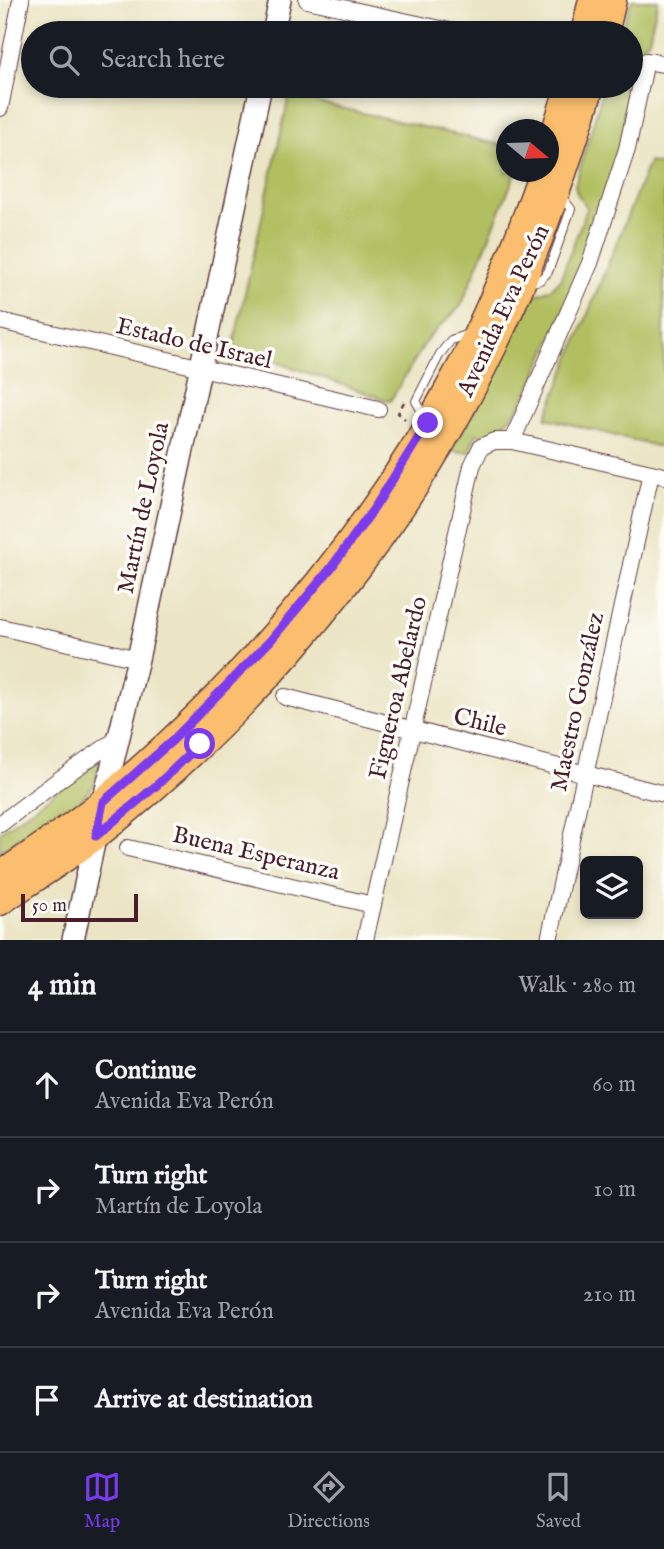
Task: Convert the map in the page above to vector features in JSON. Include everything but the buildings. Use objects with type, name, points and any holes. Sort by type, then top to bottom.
[{"type":"main road","points":[[587,21],[592,0]]},
{"type":"main road","points":[[608,21],[613,0]]},
{"type":"main road","points":[[559,119],[565,98]]},
{"type":"main road","name":"Avenida Eva Perón","points":[[559,161],[586,98]]},
{"type":"main road","name":"Avenida Eva Perón","points":[[0,902],[96,836],[157,785],[252,694],[309,629],[362,562],[444,436],[482,367],[521,285],[550,182]]},
{"type":"main road","name":"Avenida Eva Perón","points":[[0,875],[103,802],[172,741],[270,641],[331,568],[368,517],[419,423],[464,360],[504,270],[550,182]]},
{"type":"street","points":[[0,108],[21,0]]},
{"type":"street","points":[[275,21],[280,0]]},
{"type":"street","points":[[307,0],[404,21]]},
{"type":"street","points":[[643,75],[646,61],[664,64]]},
{"type":"street","name":"Martín de Loyola","points":[[73,940],[138,659],[258,98]]},
{"type":"street","points":[[638,98],[627,149],[590,264],[512,441],[657,475]]},
{"type":"street","name":"Estado de Israel","points":[[0,321],[378,410]]},
{"type":"street","name":"Figueroa Abelardo","points":[[365,940],[472,466],[481,447],[494,441],[512,441]]},
{"type":"street","name":"Maestro González","points":[[549,940],[657,475]]},
{"type":"street","points":[[0,627],[138,659]]},
{"type":"street","name":"Chile","points":[[285,697],[664,794]]},
{"type":"street","points":[[0,824],[120,737]]},
{"type":"street","name":"Buena Esperanza","points":[[128,848],[373,905]]},
{"type":"path","points":[[407,397],[398,413],[419,423]]},
{"type":"green space","points":[[632,0],[658,0],[649,39],[643,46],[643,21],[624,21]]},
{"type":"green space","points":[[289,98],[496,144],[496,182],[512,182],[461,306],[428,338],[390,401],[233,347]]},
{"type":"green space","points":[[600,98],[632,98],[619,160],[585,264],[524,401],[493,438],[476,434],[469,452],[450,452],[493,378],[524,308],[535,295],[551,289],[560,280],[587,208],[575,185]]},
{"type":"green space","points":[[649,162],[664,166],[664,448],[546,418]]},
{"type":"green space","points":[[101,759],[94,785],[80,801],[0,851],[0,832]]},
{"type":"route","points":[[200,744],[157,785],[96,836],[103,802],[172,741],[270,641],[331,568],[375,507],[428,423]]}]
